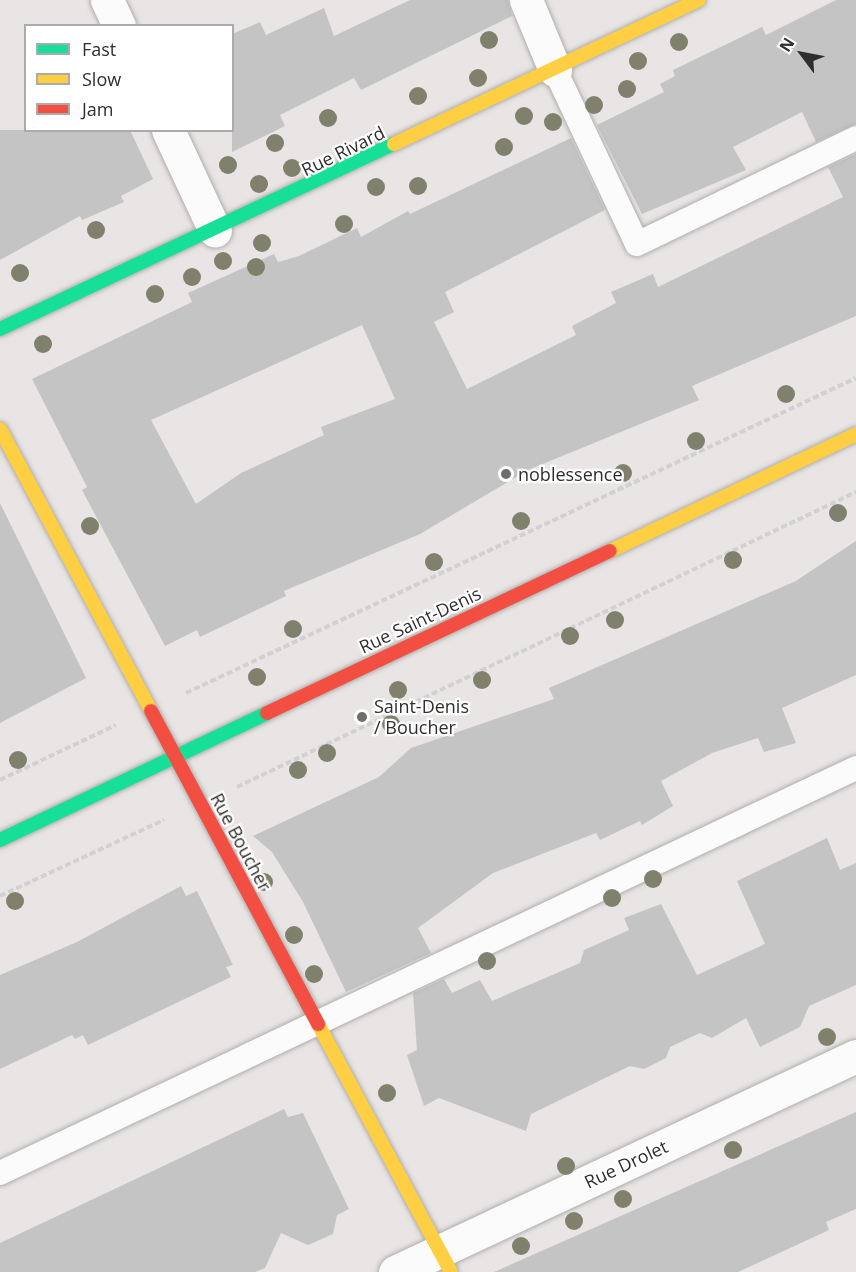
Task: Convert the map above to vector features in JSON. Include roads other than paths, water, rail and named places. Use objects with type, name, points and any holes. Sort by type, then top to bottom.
[{"type":"street","points":[[107,0],[118,24]]},
{"type":"street","points":[[526,0],[555,70]]},
{"type":"street","name":"Rue Rivard","points":[[0,329],[215,231],[699,0]]},
{"type":"street","points":[[169,132],[215,231]]},
{"type":"street","name":"Rue Boucher","points":[[0,429],[445,1261]]},
{"type":"street","name":"Rue Saint-Denis","points":[[0,840],[856,434]]},
{"type":"street","name":"Rue Drolet","points":[[395,1272],[445,1261],[856,1056]]},
{"type":"lane","points":[[555,70],[637,244],[856,138]]},
{"type":"lane","points":[[0,1173],[856,768]]},
{"type":"place","name":"noblessence","points":[[506,474]]},
{"type":"place","name":"Saint-Denis / Boucher","points":[[362,717]]}]
